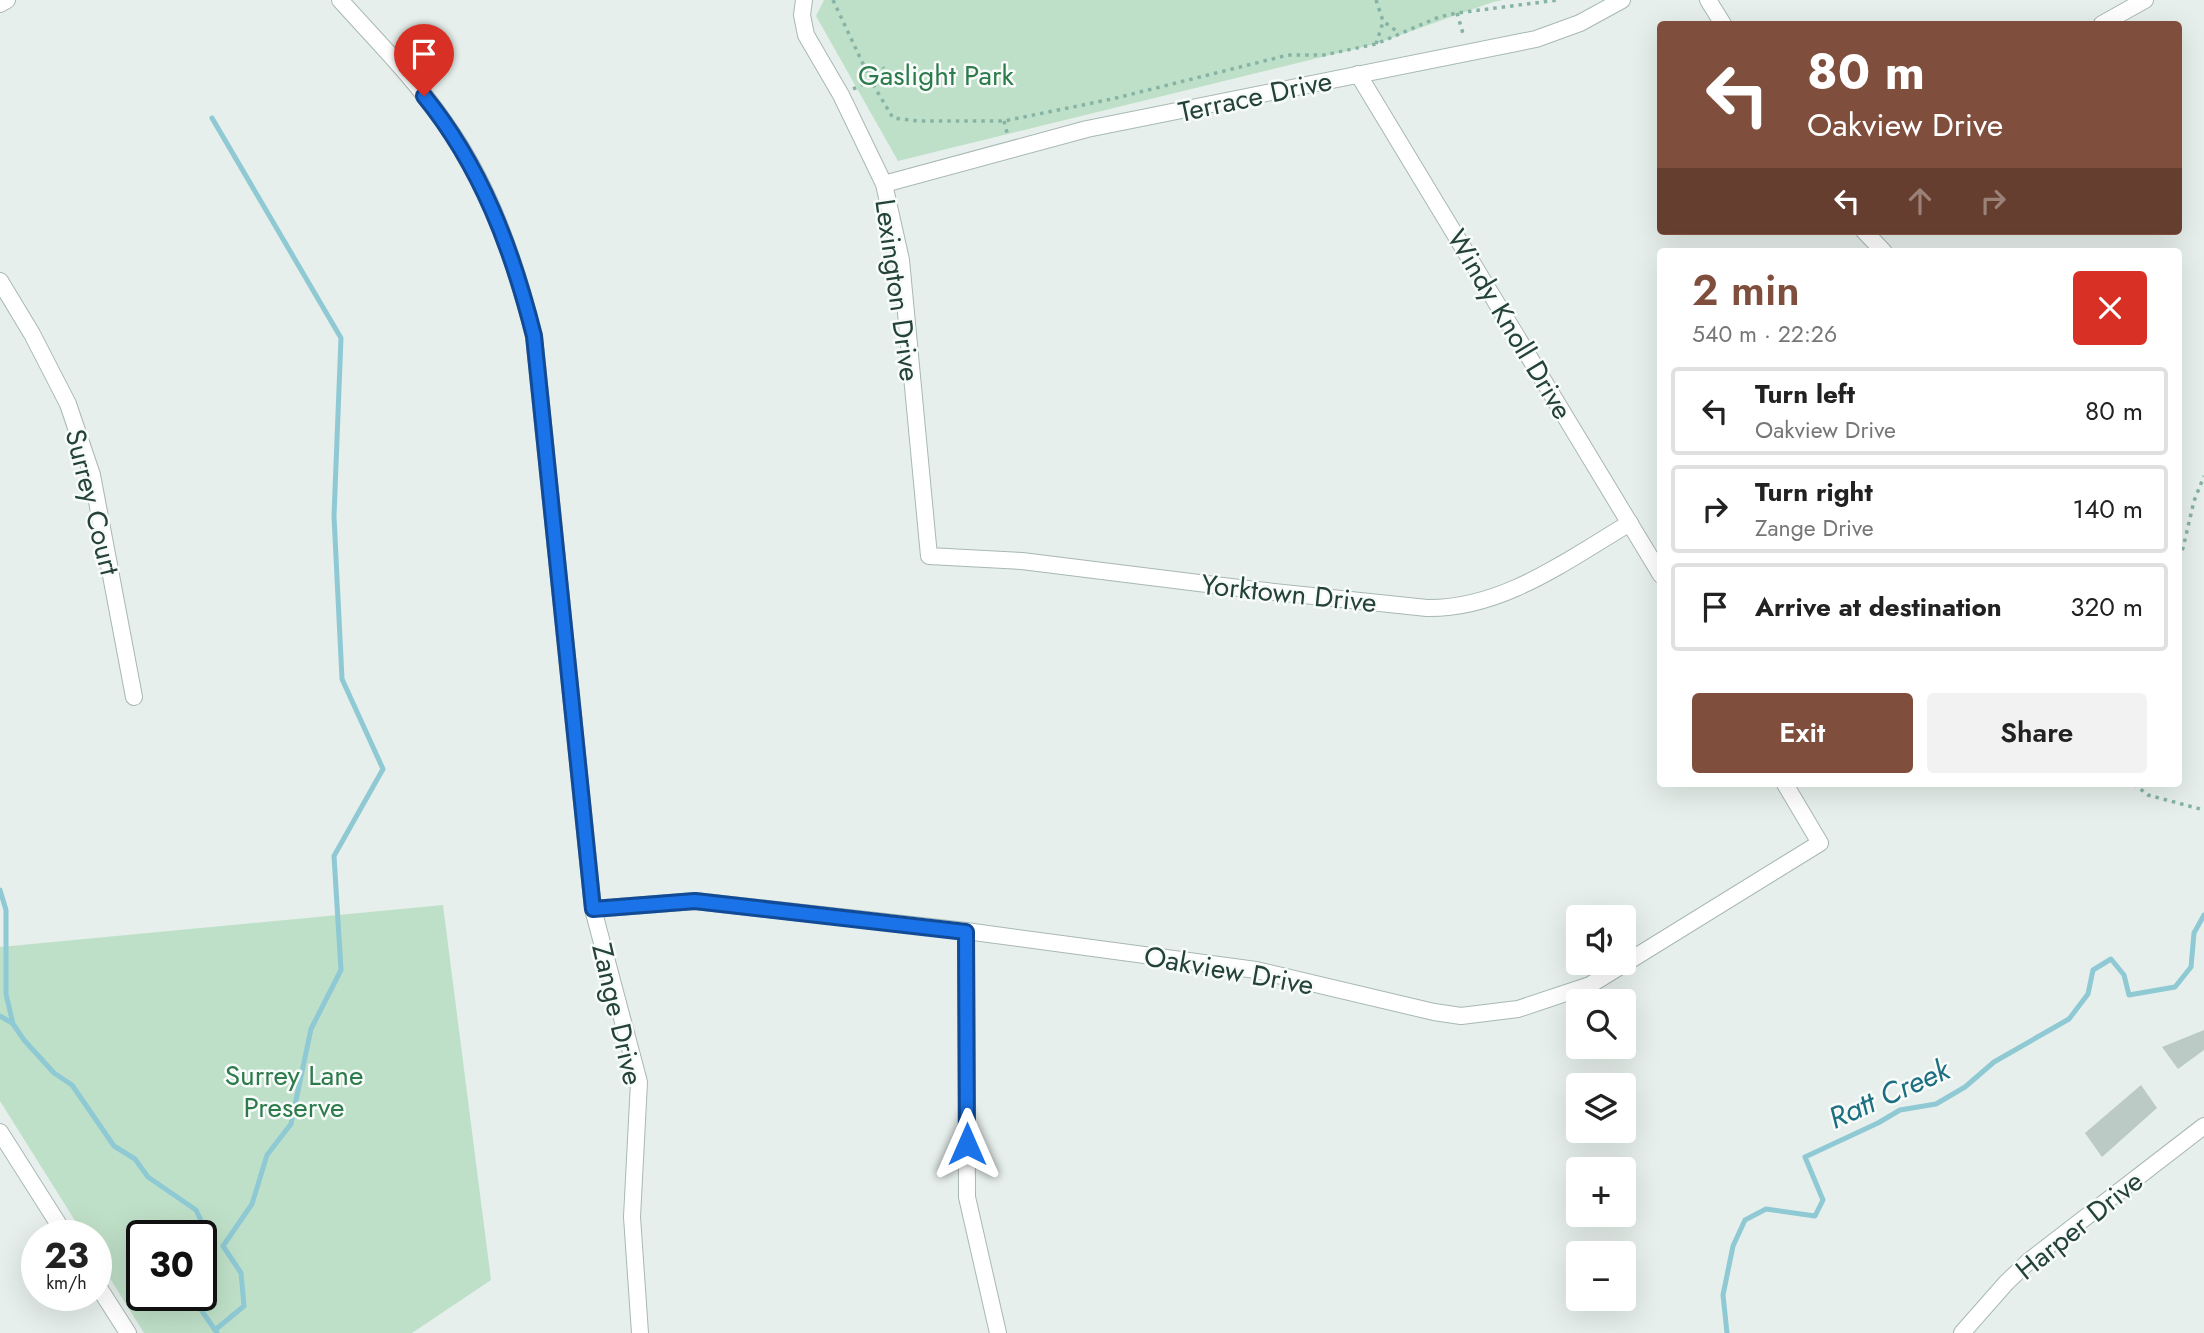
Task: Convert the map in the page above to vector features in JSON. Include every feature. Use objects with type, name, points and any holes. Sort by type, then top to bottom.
[{"type":"street","points":[[0,4],[7,0]]},
{"type":"street","name":"Zange Drive","points":[[340,0],[445,123],[486,195],[499,224],[523,290],[534,336],[593,909],[639,1083],[632,1217],[640,1333]]},
{"type":"street","name":"Lexington Drive","points":[[804,0],[802,15],[806,35],[841,95],[884,184],[901,260],[929,556]]},
{"type":"street","name":"Terrace Drive","points":[[884,184],[1087,129],[1536,39],[1580,23],[1622,0]]},
{"type":"street","points":[[1708,0],[1721,21]]},
{"type":"street","points":[[2107,21],[2145,0]]},
{"type":"street","name":"Windy Knoll Drive","points":[[1358,74],[1657,568]]},
{"type":"street","points":[[1868,235],[1880,248]]},
{"type":"street","name":"Surrey Court","points":[[0,281],[32,334],[68,404],[92,475],[134,697]]},
{"type":"street","name":"Yorktown Drive","points":[[929,556],[1022,561],[1247,589],[1448,609],[1476,603],[1542,576],[1630,523]]},
{"type":"street","name":"Oakview Drive","points":[[593,909],[695,901],[966,932],[1256,970],[1434,1012],[1461,1016],[1487,1014],[1518,1009],[1590,985],[1820,843],[1787,787]]},
{"type":"street","points":[[966,932],[967,1197],[998,1333]]},
{"type":"street","name":"Harper Drive","points":[[1962,1333],[2006,1283],[2029,1262],[2204,1126]]},
{"type":"street","points":[[0,1132],[56,1220]]},
{"type":"street","points":[[112,1308],[128,1333]]},
{"type":"path","points":[[833,0],[871,81],[893,118],[918,121],[1004,121],[1112,99],[1287,55],[1324,55],[1376,44],[1439,17],[1457,13],[1558,0]]},
{"type":"path","points":[[1376,0],[1383,21],[1399,33]]},
{"type":"path","points":[[1457,13],[1469,52]]},
{"type":"path","points":[[1376,44],[1383,21]]},
{"type":"path","points":[[841,95],[886,74],[883,67]]},
{"type":"path","points":[[2182,550],[2194,501],[2204,476]]},
{"type":"path","points":[[2138,787],[2148,794],[2204,810]]},
{"type":"green space","name":"Gaslight Park","points":[[824,0],[1503,0],[1375,44],[898,161],[816,16]]},
{"type":"green space","name":"Surrey Lane Preserve","points":[[443,905],[491,1280],[412,1333],[144,1333],[130,1311],[217,1311],[217,1220],[126,1220],[126,1304],[112,1282],[112,1220],[75,1220],[0,1101],[0,947]]},
{"type":"building","points":[[2204,1030],[2204,1050],[2178,1069],[2162,1047]]},
{"type":"building","points":[[2141,1085],[2157,1108],[2102,1157],[2085,1133]]},
{"type":"waterway","points":[[212,118],[341,338],[334,516],[342,679],[383,769],[334,856],[341,970],[311,1029],[291,1124],[267,1155],[252,1204],[223,1246],[241,1273],[244,1306],[215,1330]]},
{"type":"waterway","points":[[0,890],[6,910],[6,994],[13,1024],[54,1073],[72,1085],[114,1146],[135,1159],[148,1177],[196,1210],[201,1220]]},
{"type":"waterway","name":"Ratt Creek","points":[[1727,1333],[1723,1295],[1733,1246],[1745,1220],[1766,1209],[1815,1216],[1823,1200],[1805,1157],[1900,1110],[1936,1104],[1965,1087],[1994,1062],[2069,1019],[2088,994],[2093,970],[2111,959],[2124,975],[2129,995],[2175,987],[2191,967],[2194,933],[2204,915]]},
{"type":"waterway","points":[[0,1016],[12,1023]]},
{"type":"waterway","points":[[202,1311],[217,1333]]},
{"type":"route","points":[[424,96],[445,123],[486,195],[523,290],[534,336],[593,909],[695,901],[966,932],[967,1144]]}]
